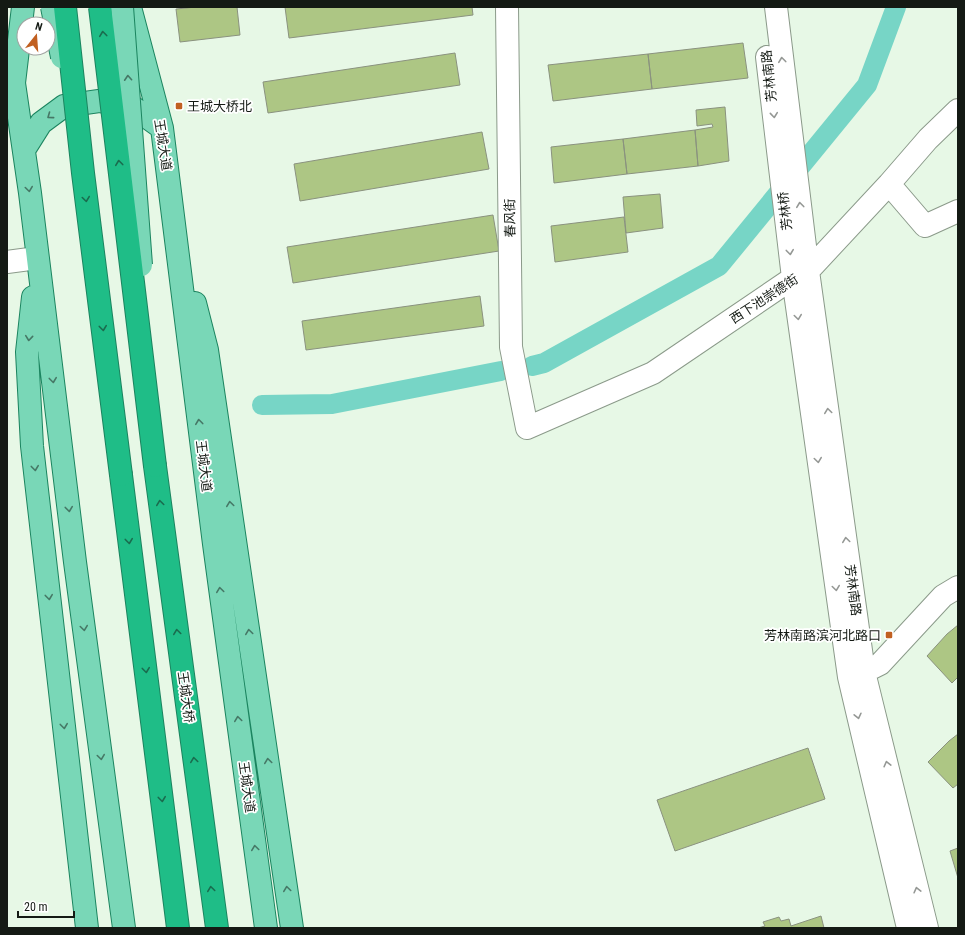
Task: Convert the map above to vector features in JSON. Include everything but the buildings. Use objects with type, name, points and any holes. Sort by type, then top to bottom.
[{"type":"highway","points":[[64,7],[83,173],[178,928]]},
{"type":"highway","points":[[100,7],[155,466]]},
{"type":"highway","name":"王城大桥","points":[[155,466],[217,928]]},
{"type":"main road","points":[[8,7],[14,83],[24,150],[75,562],[124,928]]},
{"type":"main road","points":[[14,83],[23,7]]},
{"type":"main road","points":[[52,7],[83,173]]},
{"type":"main road","points":[[122,7],[155,466]]},
{"type":"main road","name":"王城大道","points":[[130,7],[162,128],[214,544],[266,928]]},
{"type":"main road","points":[[138,7],[143,55]]},
{"type":"main road","points":[[24,150],[41,123],[64,106],[99,101],[130,105],[162,128]]},
{"type":"main road","points":[[173,215],[208,350],[292,928]]},
{"type":"main road","points":[[37,258],[28,352],[32,446],[87,928]]},
{"type":"street","name":"春风街","points":[[507,7],[511,347],[527,428]]},
{"type":"street","name":"芳林南路","points":[[762,7],[785,142]]},
{"type":"street","name":"芳林南路","points":[[776,7],[785,142]]},
{"type":"street","name":"西下池崇德街","points":[[527,428],[653,374],[800,275],[889,184],[928,139],[958,110]]},
{"type":"street","name":"芳林桥","points":[[785,142],[800,275]]},
{"type":"street","points":[[889,184],[925,226],[958,211]]},
{"type":"street","points":[[7,262],[37,258]]},
{"type":"street","name":"芳林南路","points":[[800,275],[857,674],[908,928]]},
{"type":"street","points":[[857,674],[880,664],[943,596],[958,587]]},
{"type":"street","name":"芳林南路","points":[[857,674],[926,928]]},
{"type":"waterway","points":[[532,366],[544,363],[719,266],[867,85],[896,7]]},
{"type":"waterway","points":[[262,405],[332,404],[501,371]]},
{"type":"place","name":"王城大桥北","points":[[179,106]]},
{"type":"place","name":"芳林南路滨河北路口","points":[[889,635]]}]
